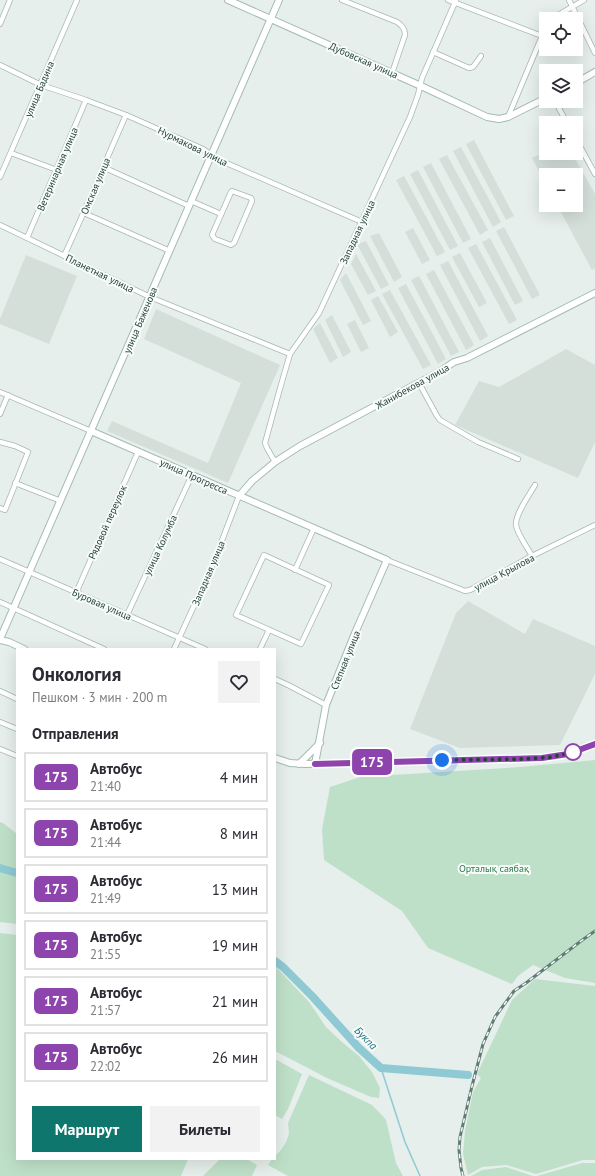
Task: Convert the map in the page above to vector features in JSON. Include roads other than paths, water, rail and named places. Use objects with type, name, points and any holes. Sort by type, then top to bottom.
[{"type":"main road","name":"Дубовская улица","points":[[228,0],[271,18],[487,117],[499,119],[508,117]]},
{"type":"main road","name":"улица Баженова","points":[[0,640],[279,0]]},
{"type":"main road","points":[[583,78],[595,72]]},
{"type":"main road","points":[[508,117],[539,102]]},
{"type":"main road","name":"Жанибекова улица","points":[[239,496],[252,482],[275,462],[300,446],[419,383],[454,362],[467,358],[595,293]]},
{"type":"main road","name":"улица Прогресса","points":[[91,431],[387,560]]},
{"type":"main road","name":"Степная улица","points":[[315,764],[326,705],[387,560]]},
{"type":"main road","points":[[0,640],[9,642],[22,648]]},
{"type":"main road","points":[[299,764],[320,743]]},
{"type":"main road","points":[[276,758],[290,763],[315,764],[542,758],[568,754],[595,744]]},
{"type":"street","points":[[0,24],[10,0]]},
{"type":"street","name":"улица Бадина","points":[[0,178],[77,0]]},
{"type":"street","points":[[342,0],[397,22],[405,30],[405,35],[392,73]]},
{"type":"street","points":[[448,0],[539,35]]},
{"type":"street","points":[[569,0],[595,53]]},
{"type":"street","points":[[564,12],[584,0]]},
{"type":"street","name":"Западная улица","points":[[275,462],[265,443],[290,354],[319,313],[362,222],[410,117],[421,86],[422,78],[456,2]]},
{"type":"street","points":[[508,117],[539,43]]},
{"type":"street","points":[[433,52],[469,68],[473,67],[481,56]]},
{"type":"street","name":"Нурмакова улица","points":[[0,65],[41,85],[126,115],[203,149],[217,159],[362,222]]},
{"type":"street","name":"Ветеринарная улица","points":[[27,238],[86,100]]},
{"type":"street","name":"Омская улица","points":[[64,256],[126,115]]},
{"type":"street","points":[[11,152],[57,170]]},
{"type":"street","points":[[583,152],[595,174]]},
{"type":"street","points":[[102,167],[221,214]]},
{"type":"street","points":[[231,191],[252,199],[246,216],[232,245],[215,239],[212,236],[221,214],[231,191]]},
{"type":"street","points":[[84,213],[170,251]]},
{"type":"street","name":"Планетная улица","points":[[0,225],[150,297],[290,354]]},
{"type":"street","points":[[419,383],[436,416],[440,420],[478,442],[518,459]]},
{"type":"street","name":"улица Прогресса","points":[[0,392],[91,431]]},
{"type":"street","points":[[0,414],[8,395]]},
{"type":"street","points":[[0,442],[15,446],[28,452],[5,510],[0,508]]},
{"type":"street","name":"Рядовой переулок","points":[[76,593],[138,452]]},
{"type":"street","name":"улица Колумба","points":[[127,615],[192,475]]},
{"type":"street","points":[[15,483],[61,501]]},
{"type":"street","points":[[532,556],[517,529],[516,522],[517,516],[535,485]]},
{"type":"street","name":"Западная улица","points":[[174,648],[211,568],[239,496]]},
{"type":"street","name":"улица Крылова","points":[[387,560],[466,591],[473,589],[532,556],[595,525]]},
{"type":"street","points":[[296,570],[314,528]]},
{"type":"street","points":[[264,555],[329,585],[301,644],[269,630],[236,615],[264,555]]},
{"type":"street","name":"Буровая улица","points":[[0,559],[203,648]]},
{"type":"street","points":[[0,602],[102,648]]},
{"type":"street","points":[[260,648],[269,630]]},
{"type":"street","points":[[276,679],[326,705]]},
{"type":"street","points":[[0,691],[16,699]]},
{"type":"street","points":[[0,722],[16,729]]},
{"type":"street","points":[[0,749],[16,756]]},
{"type":"waterway","name":"Букпа","points":[[0,868],[16,873]]},
{"type":"waterway","name":"Букпа","points":[[276,962],[312,996],[359,1048],[381,1068],[468,1075]]},
{"type":"waterway","points":[[381,1068],[405,1142],[420,1176]]},
{"type":"railway","points":[[463,1176],[459,1150],[460,1137],[483,1044],[495,1017],[514,991],[595,931]]},
{"type":"park label","name":"Орталық саябақ","points":[[494,868]]}]
